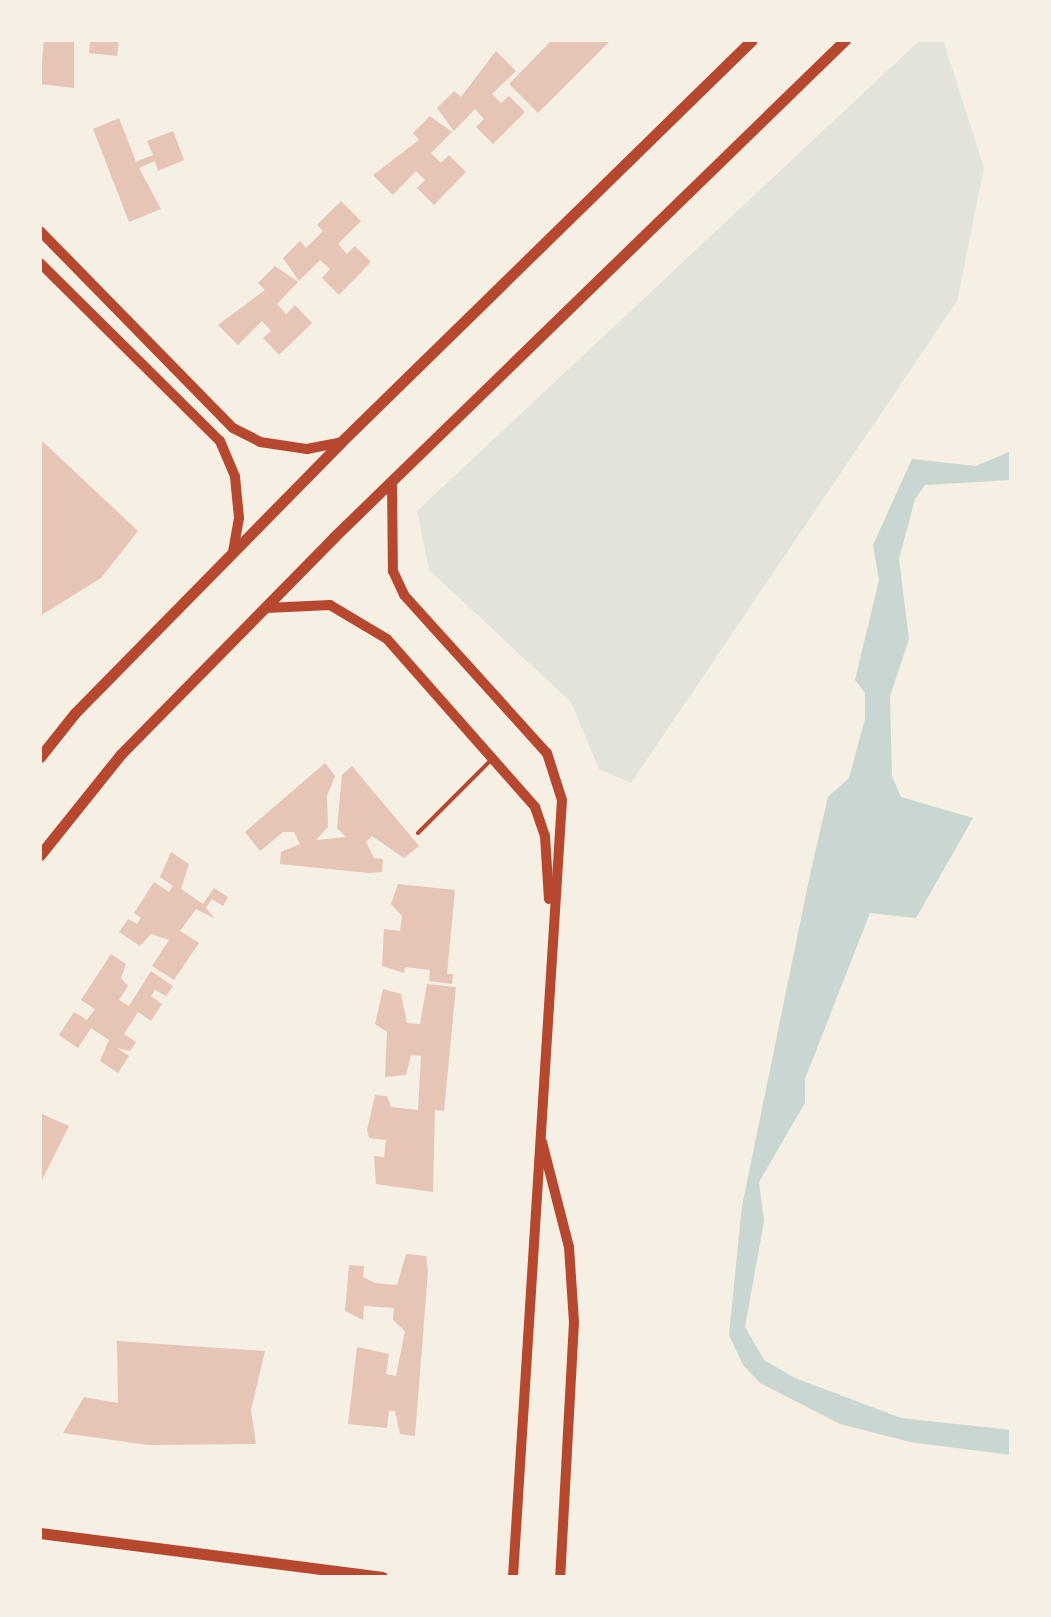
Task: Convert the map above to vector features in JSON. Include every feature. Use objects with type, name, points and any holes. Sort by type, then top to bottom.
[{"type":"main road","points":[[40,757],[340,443],[752,40]]},
{"type":"main road","points":[[40,855],[121,754],[392,482],[845,40]]},
{"type":"main road","points":[[40,1534],[382,1577]]},
{"type":"street","points":[[40,232],[233,428],[260,442],[307,449],[340,443]]},
{"type":"street","points":[[40,264],[220,441],[234,477],[239,518],[233,552]]},
{"type":"street","points":[[392,482],[393,571],[404,595],[547,753],[558,778],[562,841],[551,924],[514,1577]]},
{"type":"street","points":[[266,608],[330,605],[357,616],[496,755],[535,806],[545,836],[551,924]]},
{"type":"street","points":[[540,1131],[568,1247],[574,1322],[560,1577]]},
{"type":"lane","points":[[418,832],[496,755]]},
{"type":"shaded area","points":[[920,40],[943,40],[984,168],[957,301],[631,783],[599,769],[571,702],[429,570],[417,511]]},
{"type":"shaded area","points":[[1011,451],[1011,480],[925,485],[915,499],[899,559],[909,639],[890,696],[892,776],[901,797],[973,818],[916,918],[870,913],[805,1079],[805,1103],[759,1182],[764,1221],[745,1327],[764,1360],[795,1378],[901,1418],[1011,1430],[1011,1455],[910,1442],[840,1424],[760,1383],[743,1365],[729,1335],[742,1206],[811,870],[828,797],[849,778],[865,719],[865,693],[855,680],[879,580],[873,545],[912,459],[976,466]]},
{"type":"building","points":[[44,40],[74,40],[74,88],[40,84]]},
{"type":"building","points":[[90,40],[119,40],[117,56],[89,53]]},
{"type":"building","points":[[552,40],[611,40],[538,113],[509,84]]},
{"type":"building","points":[[496,51],[516,71],[492,94],[501,103],[509,96],[525,112],[493,144],[476,127],[484,119],[475,109],[454,131],[437,108],[454,91],[461,97]]},
{"type":"building","points":[[430,116],[452,132],[431,153],[441,163],[449,155],[466,172],[434,205],[417,188],[425,180],[416,171],[393,195],[373,175],[419,140],[413,133]]},
{"type":"building","points":[[119,118],[136,162],[153,155],[147,141],[173,131],[184,160],[158,171],[155,161],[139,168],[161,209],[129,222],[93,129]]},
{"type":"building","points":[[341,201],[361,221],[338,244],[347,254],[355,246],[371,262],[339,295],[322,278],[330,269],[320,260],[299,281],[283,258],[300,241],[306,248],[323,231],[317,225]]},
{"type":"building","points":[[275,266],[298,282],[277,304],[286,314],[295,305],[312,323],[279,355],[263,338],[271,331],[262,321],[238,345],[218,325],[265,290],[258,283]]},
{"type":"building","points":[[40,439],[138,531],[101,578],[40,616]]},
{"type":"building","points":[[325,763],[335,776],[327,796],[328,827],[316,840],[346,837],[337,828],[342,775],[352,766],[419,846],[404,858],[372,836],[366,842],[374,858],[383,859],[382,872],[368,873],[280,864],[281,852],[300,844],[294,832],[283,832],[260,851],[245,832]]},
{"type":"building","points":[[171,852],[189,864],[181,889],[203,904],[214,888],[228,897],[223,906],[212,899],[206,908],[215,919],[196,909],[180,931],[199,943],[174,980],[152,966],[169,940],[151,934],[140,946],[119,932],[128,919],[137,924],[141,918],[134,913],[154,882],[169,892],[173,886],[160,877]]},
{"type":"building","points":[[398,884],[455,890],[447,974],[453,974],[452,984],[429,981],[430,970],[405,967],[404,973],[382,966],[384,929],[400,931],[402,916],[391,904]]},
{"type":"building","points":[[111,954],[126,964],[121,978],[128,986],[119,1000],[129,1006],[151,971],[173,986],[166,996],[155,990],[151,996],[162,1004],[151,1021],[138,1012],[124,1034],[136,1042],[130,1051],[117,1048],[129,1056],[118,1073],[100,1061],[109,1040],[91,1028],[78,1048],[59,1035],[74,1012],[87,1020],[95,1009],[81,1000]]},
{"type":"building","points":[[427,984],[456,987],[444,1111],[435,1110],[433,1192],[376,1184],[374,1156],[384,1157],[386,1140],[369,1138],[367,1130],[375,1095],[387,1096],[391,1107],[418,1110],[421,1056],[411,1055],[406,1075],[385,1077],[387,1032],[375,1024],[383,989],[401,994],[407,1023],[420,1024]]},
{"type":"building","points":[[42,1114],[69,1126],[40,1184],[40,1118]]},
{"type":"building","points":[[406,1254],[426,1256],[428,1271],[415,1436],[400,1434],[395,1411],[389,1411],[387,1428],[348,1424],[357,1347],[389,1354],[386,1374],[396,1376],[405,1331],[393,1320],[394,1308],[364,1306],[363,1320],[345,1311],[349,1265],[364,1266],[363,1277],[375,1283],[397,1285]]},
{"type":"building","points":[[117,1341],[265,1351],[251,1410],[256,1444],[148,1445],[63,1433],[84,1397],[118,1403]]}]
